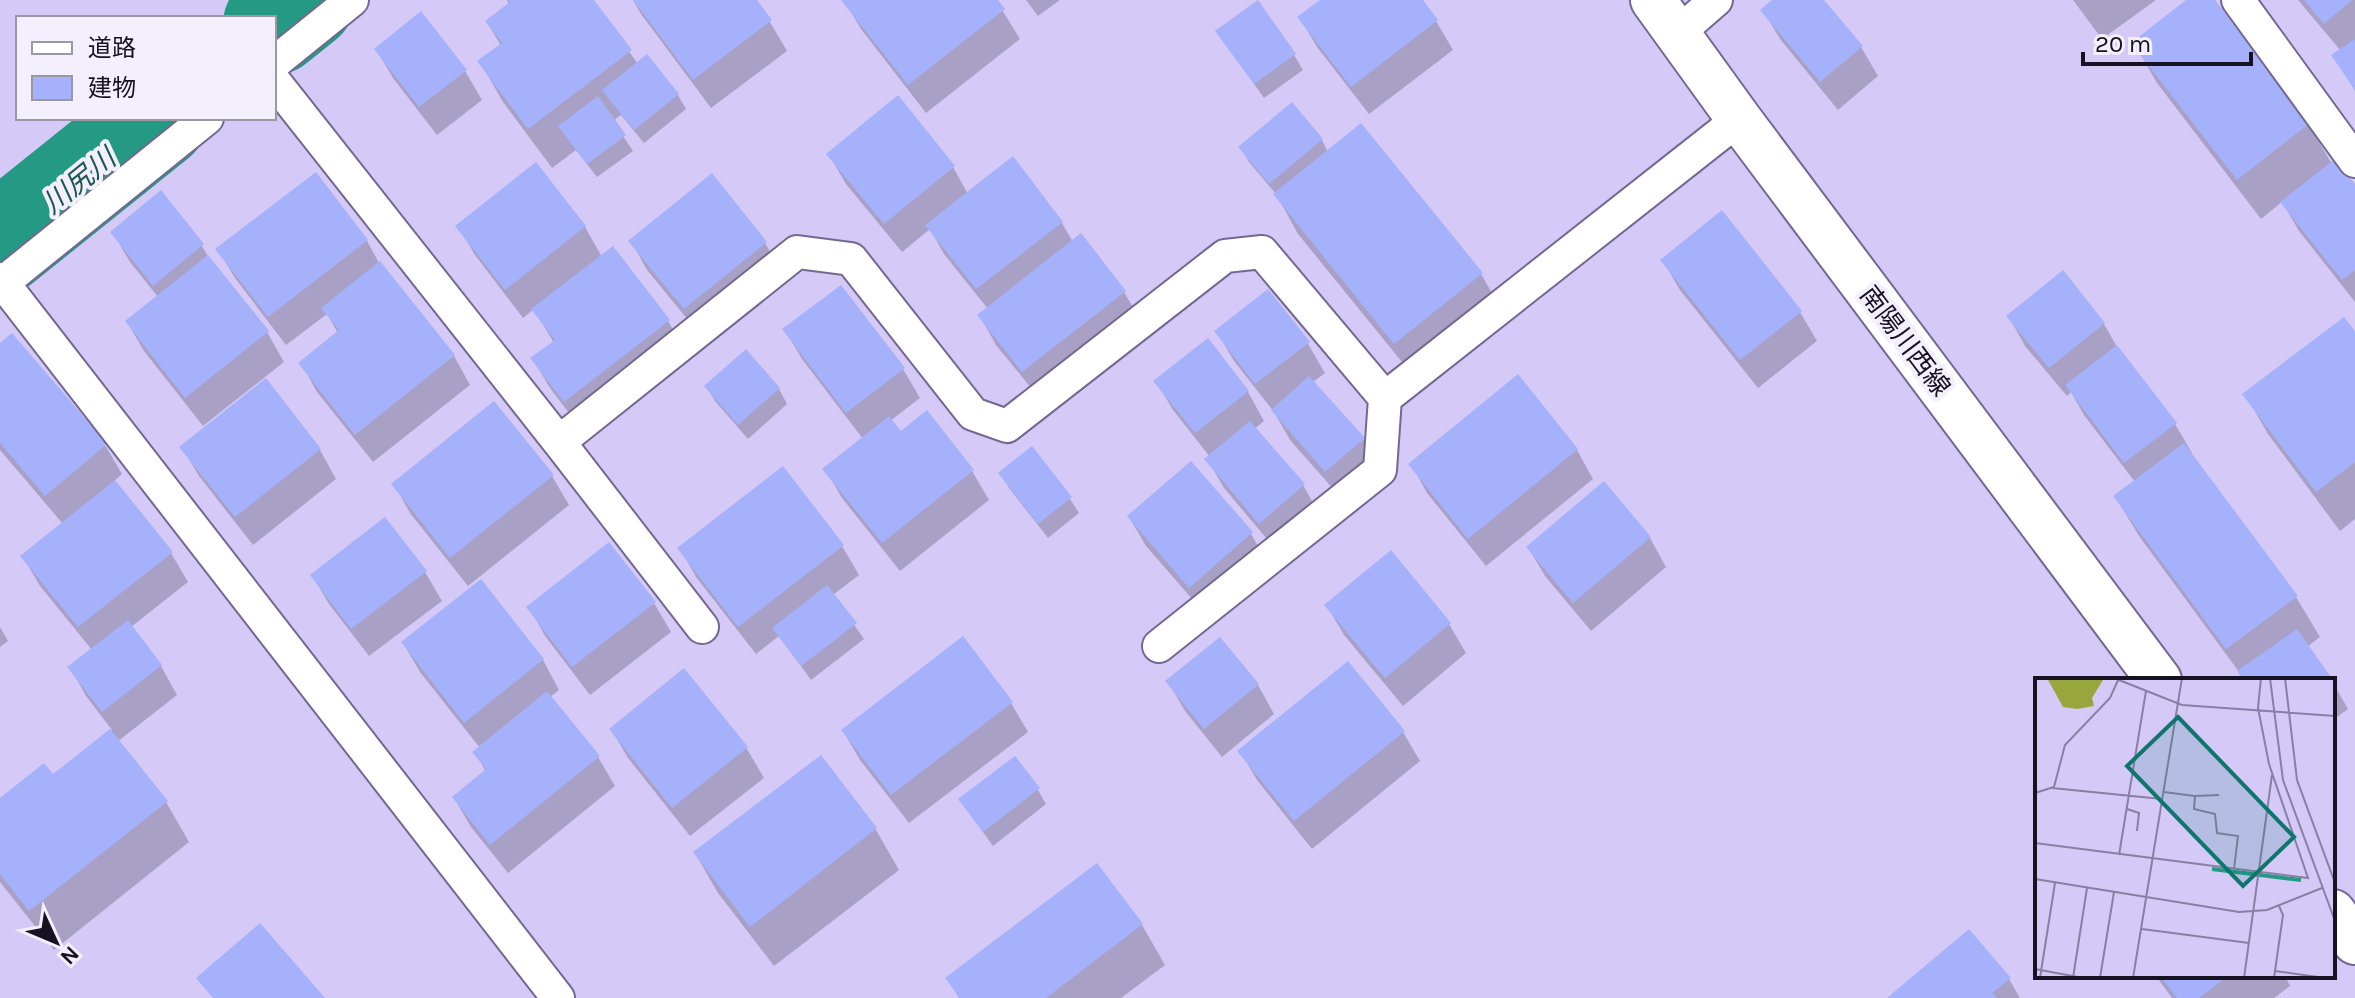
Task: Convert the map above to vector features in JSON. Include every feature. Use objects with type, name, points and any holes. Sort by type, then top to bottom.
[{"type":"main road","name":"南陽川西線","points":[[1665,17],[2158,678]]},
{"type":"main road","points":[[2335,915],[2355,942]]},
{"type":"lane","points":[[276,61],[352,0]]},
{"type":"lane","points":[[1665,17],[1716,0]]},
{"type":"lane","points":[[2238,0],[2355,161]]},
{"type":"lane","points":[[276,84],[702,627]]},
{"type":"lane","points":[[1385,398],[1739,119]]},
{"type":"lane","points":[[205,120],[1,283],[558,998]]},
{"type":"lane","points":[[559,442],[797,252],[851,259],[973,414],[1007,426],[1225,256],[1262,252],[1385,398],[1380,470],[1159,646]]},
{"type":"building","points":[[508,0],[594,0],[632,50],[528,129],[477,61],[502,43],[485,21],[510,2]]},
{"type":"building","points":[[633,0],[757,0],[772,20],[693,80]]},
{"type":"building","points":[[841,0],[998,0],[1005,9],[908,85]]},
{"type":"building","points":[[1258,0],[1296,54],[1254,84],[1215,31]]},
{"type":"building","points":[[1320,0],[1423,0],[1438,20],[1351,87],[1297,17]]},
{"type":"building","points":[[1772,0],[1824,0],[1863,46],[1820,82],[1760,10]]},
{"type":"building","points":[[2186,0],[2215,0],[2310,123],[2237,180],[2131,43]]},
{"type":"building","points":[[2304,0],[2352,0],[2324,24]]},
{"type":"building","points":[[421,11],[467,70],[419,107],[374,49]]},
{"type":"building","points":[[2355,39],[2355,90],[2331,55]]},
{"type":"building","points":[[647,54],[679,94],[634,130],[602,90]]},
{"type":"building","points":[[898,95],[955,166],[884,224],[826,154]]},
{"type":"building","points":[[598,96],[626,135],[587,164],[558,126]]},
{"type":"building","points":[[1292,102],[1323,139],[1269,184],[1238,147]]},
{"type":"building","points":[[1361,123],[1483,273],[1394,344],[1273,194]]},
{"type":"building","points":[[1013,156],[1063,222],[976,289],[925,225]]},
{"type":"building","points":[[2335,159],[2355,184],[2355,270],[2342,280],[2280,202]]},
{"type":"building","points":[[536,162],[586,226],[505,290],[455,226]]},
{"type":"building","points":[[316,172],[368,240],[268,317],[215,249]]},
{"type":"building","points":[[712,173],[767,242],[684,309],[628,241]]},
{"type":"building","points":[[161,190],[204,244],[153,286],[110,232]]},
{"type":"building","points":[[1722,210],[1802,311],[1740,360],[1660,260]]},
{"type":"building","points":[[1081,233],[1126,291],[1022,372],[977,315]]},
{"type":"building","points":[[613,246],[670,320],[564,402],[530,358],[555,340],[531,309]]},
{"type":"building","points":[[208,255],[269,331],[185,398],[125,321]]},
{"type":"building","points":[[380,261],[455,355],[355,435],[298,363],[339,330],[321,308]]},
{"type":"building","points":[[2063,270],[2105,323],[2049,368],[2006,316]]},
{"type":"building","points":[[841,285],[905,368],[846,413],[782,329]]},
{"type":"building","points":[[1268,289],[1310,342],[1255,384],[1214,331]]},
{"type":"building","points":[[2344,317],[2355,331],[2355,462],[2316,492],[2242,394]]},
{"type":"building","points":[[12,333],[107,444],[45,496],[0,443],[0,343]]},
{"type":"building","points":[[1208,338],[1249,391],[1195,433],[1153,381]]},
{"type":"building","points":[[2117,345],[2177,423],[2124,463],[2065,385]]},
{"type":"building","points":[[746,349],[780,388],[738,425],[704,386]]},
{"type":"building","points":[[1518,374],[1578,449],[1468,539],[1408,464]]},
{"type":"building","points":[[1309,376],[1365,438],[1325,472],[1271,410]]},
{"type":"building","points":[[266,378],[321,449],[235,517],[179,447]]},
{"type":"building","points":[[494,401],[554,475],[450,558],[391,484]]},
{"type":"building","points":[[927,410],[974,470],[882,543],[822,469],[889,416],[901,431]]},
{"type":"building","points":[[1250,421],[1305,484],[1259,524],[1204,459]]},
{"type":"building","points":[[2184,443],[2298,596],[2226,649],[2113,496]]},
{"type":"building","points":[[1032,446],[1072,497],[1038,524],[998,473]]},
{"type":"building","points":[[1191,461],[1253,532],[1189,588],[1127,516]]},
{"type":"building","points":[[783,466],[844,545],[738,627],[677,548]]},
{"type":"building","points":[[115,480],[173,552],[78,627],[20,556]]},
{"type":"building","points":[[1604,481],[1651,537],[1573,603],[1526,547]]},
{"type":"building","points":[[385,517],[427,571],[351,629],[310,575]]},
{"type":"building","points":[[609,542],[656,602],[572,667],[526,607]]},
{"type":"building","points":[[1391,550],[1451,623],[1385,678],[1324,605]]},
{"type":"building","points":[[481,579],[544,659],[464,723],[401,642]]},
{"type":"building","points":[[827,585],[857,623],[801,666],[772,628]]},
{"type":"building","points":[[128,620],[162,665],[102,712],[67,667]]},
{"type":"building","points":[[2297,629],[2332,678],[2242,678],[2237,671]]},
{"type":"building","points":[[963,636],[1013,702],[891,795],[841,730]]},
{"type":"building","points":[[1220,637],[1259,684],[1204,729],[1165,681]]},
{"type":"building","points":[[1348,661],[1405,731],[1294,821],[1237,751]]},
{"type":"building","points":[[684,668],[748,747],[672,808],[609,729]]},
{"type":"building","points":[[547,691],[600,756],[490,845],[452,797],[486,769],[472,752]]},
{"type":"building","points":[[110,729],[168,801],[29,911],[0,874],[0,798],[44,763],[53,774]]},
{"type":"building","points":[[821,755],[877,828],[750,927],[693,852]]},
{"type":"building","points":[[1015,756],[1040,788],[983,832],[958,799]]},
{"type":"building","points":[[1097,863],[1143,924],[1046,998],[960,998],[945,978]]},
{"type":"building","points":[[260,923],[325,998],[213,998],[196,978]]},
{"type":"building","points":[[1969,929],[2011,978],[1992,993],[1997,998],[1887,998]]},
{"type":"building","points":[[2162,978],[2225,978],[2199,998],[2177,998]]},
{"type":"waterway","name":"川尻川","points":[[276,22],[304,0]]},
{"type":"waterway","name":"川尻川","points":[[0,244],[155,120]]}]
